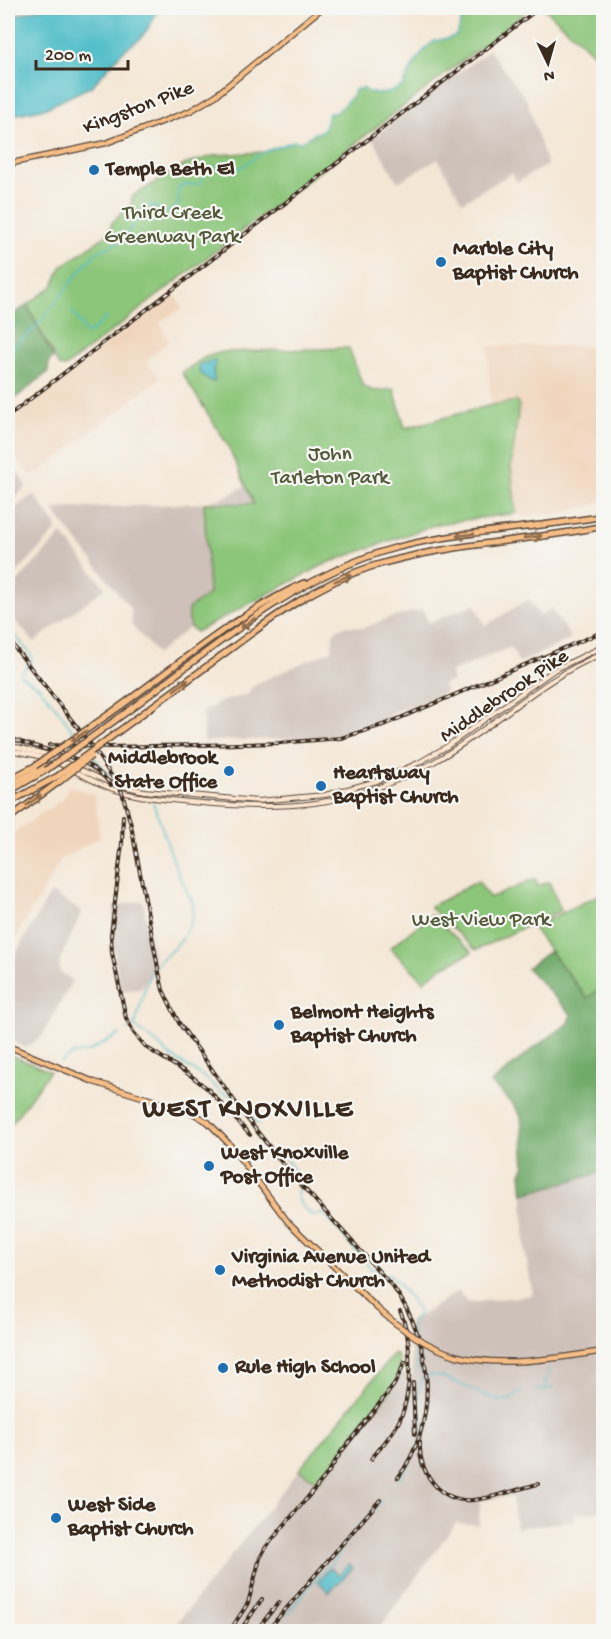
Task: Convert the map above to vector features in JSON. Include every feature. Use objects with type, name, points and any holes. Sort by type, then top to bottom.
[{"type":"highway","points":[[8,780],[35,766],[252,610],[290,589],[350,564],[390,550],[423,542],[603,515]]},
{"type":"highway","points":[[8,819],[109,739],[277,614],[331,583],[369,568],[438,550],[603,526]]},
{"type":"highway","points":[[8,792],[128,711],[279,601],[313,581],[350,564]]},
{"type":"highway","points":[[8,786],[46,768]]},
{"type":"highway","points":[[8,803],[59,778]]},
{"type":"main road","name":"Kingston Pike","points":[[8,164],[106,142],[190,111],[215,96],[322,8]]},
{"type":"main road","name":"Middlebrook Pike","points":[[10,748],[45,754],[116,785],[144,791],[258,801],[301,799],[345,791],[400,772],[446,747],[554,670],[603,646]]},
{"type":"main road","name":"Middlebrook Pike","points":[[10,748],[52,760],[114,790],[164,799],[236,806],[290,807],[347,797],[403,778],[450,753],[557,675],[603,653]]},
{"type":"main road","points":[[400,772],[403,778]]},
{"type":"main road","points":[[164,799],[165,795],[192,795]]},
{"type":"main road","points":[[8,1046],[87,1079],[191,1112],[208,1122],[230,1145],[288,1222],[376,1307],[412,1336],[435,1348],[457,1356],[482,1361],[510,1362],[603,1352]]},
{"type":"shaded area","points":[[489,50],[527,100],[547,165],[517,182],[512,173],[462,202],[438,159],[398,182],[372,138]]},
{"type":"shaded area","points":[[174,293],[182,308],[160,322],[169,341],[146,361],[160,378],[40,472],[33,475],[26,471],[8,448],[8,419]]},
{"type":"shaded area","points":[[488,346],[594,346],[600,349],[603,409],[603,501],[553,515],[524,516],[516,513],[511,466],[519,406],[515,401],[492,405]]},
{"type":"shaded area","points":[[8,459],[27,486],[8,503]]},
{"type":"shaded area","points":[[246,486],[254,504],[204,503],[224,497]]},
{"type":"shaded area","points":[[32,495],[35,496],[57,530],[8,582],[8,514]]},
{"type":"shaded area","points":[[204,503],[209,594],[188,609],[190,627],[157,654],[132,625],[131,609],[52,509]]},
{"type":"shaded area","points":[[62,534],[105,588],[34,642],[8,613],[8,592]]},
{"type":"shaded area","points":[[529,599],[540,616],[552,608],[571,639],[519,663],[511,647],[451,672],[452,681],[443,684],[446,692],[390,713],[390,718],[352,732],[320,738],[204,741],[203,711],[223,701],[248,694],[251,688],[260,682],[332,650],[333,634],[338,629],[347,626],[363,628],[389,618],[421,610],[429,623],[475,604],[485,626]]},
{"type":"shaded area","points":[[68,786],[94,794],[100,837],[61,860],[8,951],[8,837],[64,798]]},
{"type":"shaded area","points":[[51,893],[82,911],[60,960],[59,972],[73,980],[42,1036],[26,1048],[8,1039],[8,967]]},
{"type":"shaded area","points":[[143,901],[155,965],[140,989],[121,991],[112,942],[114,906]]},
{"type":"shaded area","points":[[600,1174],[604,1197],[603,1511],[574,1514],[575,1520],[516,1528],[512,1496],[480,1501],[479,1525],[456,1523],[377,1631],[276,1632],[271,1628],[268,1632],[170,1632],[299,1470],[319,1482],[395,1384],[400,1374],[413,1375],[408,1324],[458,1291],[468,1303],[533,1295],[525,1251],[523,1194]]},
{"type":"green space","name":"Third Creek Greenway Park","points":[[479,8],[531,8],[65,367],[59,366],[27,305],[53,286],[61,267],[108,234],[112,223],[131,204],[133,196],[184,165],[216,155],[264,152],[294,141],[301,142],[324,129],[329,113],[336,113],[355,90],[363,88],[372,93],[382,94],[403,86],[425,49],[435,41],[455,36],[462,16]]},
{"type":"green space","points":[[544,8],[603,8],[603,62]]},
{"type":"green space","points":[[27,305],[53,358],[49,361],[48,372],[8,404],[8,318]]},
{"type":"green space","name":"John Tarleton Park","points":[[349,348],[363,386],[373,391],[394,389],[405,428],[492,405],[517,401],[519,406],[511,466],[516,513],[437,524],[327,563],[196,632],[190,627],[188,609],[209,594],[204,503],[254,504],[227,444],[182,373],[205,357],[223,352]]},
{"type":"green space","name":"West View Park","points":[[535,879],[538,886],[549,882],[561,910],[476,950],[430,907],[478,881],[489,897]]},
{"type":"green space","points":[[603,893],[603,987],[587,998],[532,927]]},
{"type":"green space","points":[[431,915],[472,952],[441,968],[424,981],[390,948]]},
{"type":"green space","points":[[550,951],[587,998],[603,987],[603,1172],[523,1194],[521,1173],[525,1165],[521,1116],[514,1105],[491,1083],[569,1023],[571,1014],[527,968]]},
{"type":"green space","points":[[8,1054],[50,1071],[8,1128]]},
{"type":"green space","points":[[394,1354],[398,1356],[400,1367],[395,1384],[319,1482],[299,1470]]},
{"type":"water","points":[[41,8],[159,8],[140,39],[123,51],[92,86],[46,108],[8,116],[8,16]]},
{"type":"water","points":[[216,362],[213,372],[215,381],[212,382],[200,373],[199,367],[200,364]]},
{"type":"water","points":[[349,1564],[353,1568],[329,1592],[318,1581],[331,1568],[339,1575]]},
{"type":"waterway","points":[[8,350],[21,341],[43,318],[94,255],[122,239],[140,215],[151,205],[166,212],[173,211],[178,205],[178,188],[184,185],[200,184],[209,170],[218,167],[234,172],[264,152],[294,141],[301,142],[322,131],[329,113],[336,113],[355,90],[363,88],[372,93],[382,94],[403,86],[425,49],[435,41],[455,36],[462,16],[479,8]]},
{"type":"waterway","points":[[72,311],[86,333],[92,331],[107,317]]},
{"type":"waterway","points":[[8,627],[32,656],[31,663],[21,673],[21,676],[38,686],[61,713],[75,735]]},
{"type":"waterway","points":[[93,756],[107,773],[118,774]]},
{"type":"waterway","points":[[153,802],[178,873],[193,903],[193,918],[184,935]]},
{"type":"waterway","points":[[132,1027],[137,1019],[150,975],[157,964],[183,938]]},
{"type":"waterway","points":[[134,1026],[170,1056],[203,1076],[222,1093],[236,1096],[259,1124]]},
{"type":"waterway","points":[[61,1062],[73,1054],[88,1052],[120,1034]]},
{"type":"waterway","points":[[280,1152],[299,1177],[297,1195],[303,1208],[314,1216],[325,1215],[376,1274],[381,1276],[390,1274],[412,1302],[419,1312],[419,1315],[412,1321],[413,1335]]},
{"type":"waterway","points":[[414,1339],[418,1368],[424,1374],[443,1377],[499,1401],[511,1400],[518,1392],[523,1391]]},
{"type":"waterway","points":[[544,1388],[550,1368]]},
{"type":"waterway","points":[[415,1453],[423,1439],[425,1421],[418,1399],[423,1375]]},
{"type":"waterway","points":[[534,1390],[554,1388]]},
{"type":"waterway","points":[[399,1479],[412,1459]]},
{"type":"waterway","points":[[288,1613],[310,1585],[337,1557],[342,1546],[381,1501]]},
{"type":"waterway","points":[[286,1627],[288,1632]]},
{"type":"railway","points":[[8,416],[539,8]]},
{"type":"railway","points":[[49,745],[110,747],[279,743],[341,738],[386,724],[604,631]]},
{"type":"railway","points":[[8,639],[92,746],[122,792],[131,825],[163,990],[179,1023],[245,1116],[287,1169],[393,1287],[407,1309],[424,1357],[427,1382],[426,1407],[421,1431],[412,1455],[398,1478]]},
{"type":"railway","points":[[8,737],[90,766],[111,785]]},
{"type":"railway","points":[[123,816],[111,935],[112,953],[126,1018],[134,1033],[147,1048],[208,1089],[250,1135]]},
{"type":"railway","points":[[371,1459],[397,1425],[406,1399],[409,1352],[400,1311]]},
{"type":"railway","points":[[229,1632],[248,1603],[260,1558],[266,1547],[328,1473],[341,1452],[394,1385],[405,1362]]},
{"type":"railway","points":[[413,1383],[415,1434]]},
{"type":"railway","points":[[420,1442],[423,1464],[433,1483],[441,1491],[461,1500],[481,1499],[538,1484]]},
{"type":"railway","points":[[266,1632],[380,1500]]},
{"type":"railway","points":[[240,1631],[262,1599]]},
{"type":"railway","points":[[255,1632],[279,1602]]},
{"type":"place","name":"Temple Beth El","points":[[94,170]]},
{"type":"place","name":"Marble City Baptist Church","points":[[441,262]]},
{"type":"place","name":"Middlebrook State Office","points":[[229,771]]},
{"type":"place","name":"Heartsway Baptist Church","points":[[321,786]]},
{"type":"place","name":"Belmont Heights Baptist Church","points":[[279,1025]]},
{"type":"place","name":"West Knoxville Post Office","points":[[209,1166]]},
{"type":"place","name":"Virginia Avenue United Methodist Church","points":[[220,1270]]},
{"type":"place","name":"Rule High School","points":[[223,1368]]},
{"type":"place","name":"West Side Baptist Church","points":[[56,1518]]},
{"type":"district","name":"WEST KNOXVILLE","points":[[248,1111]]}]
